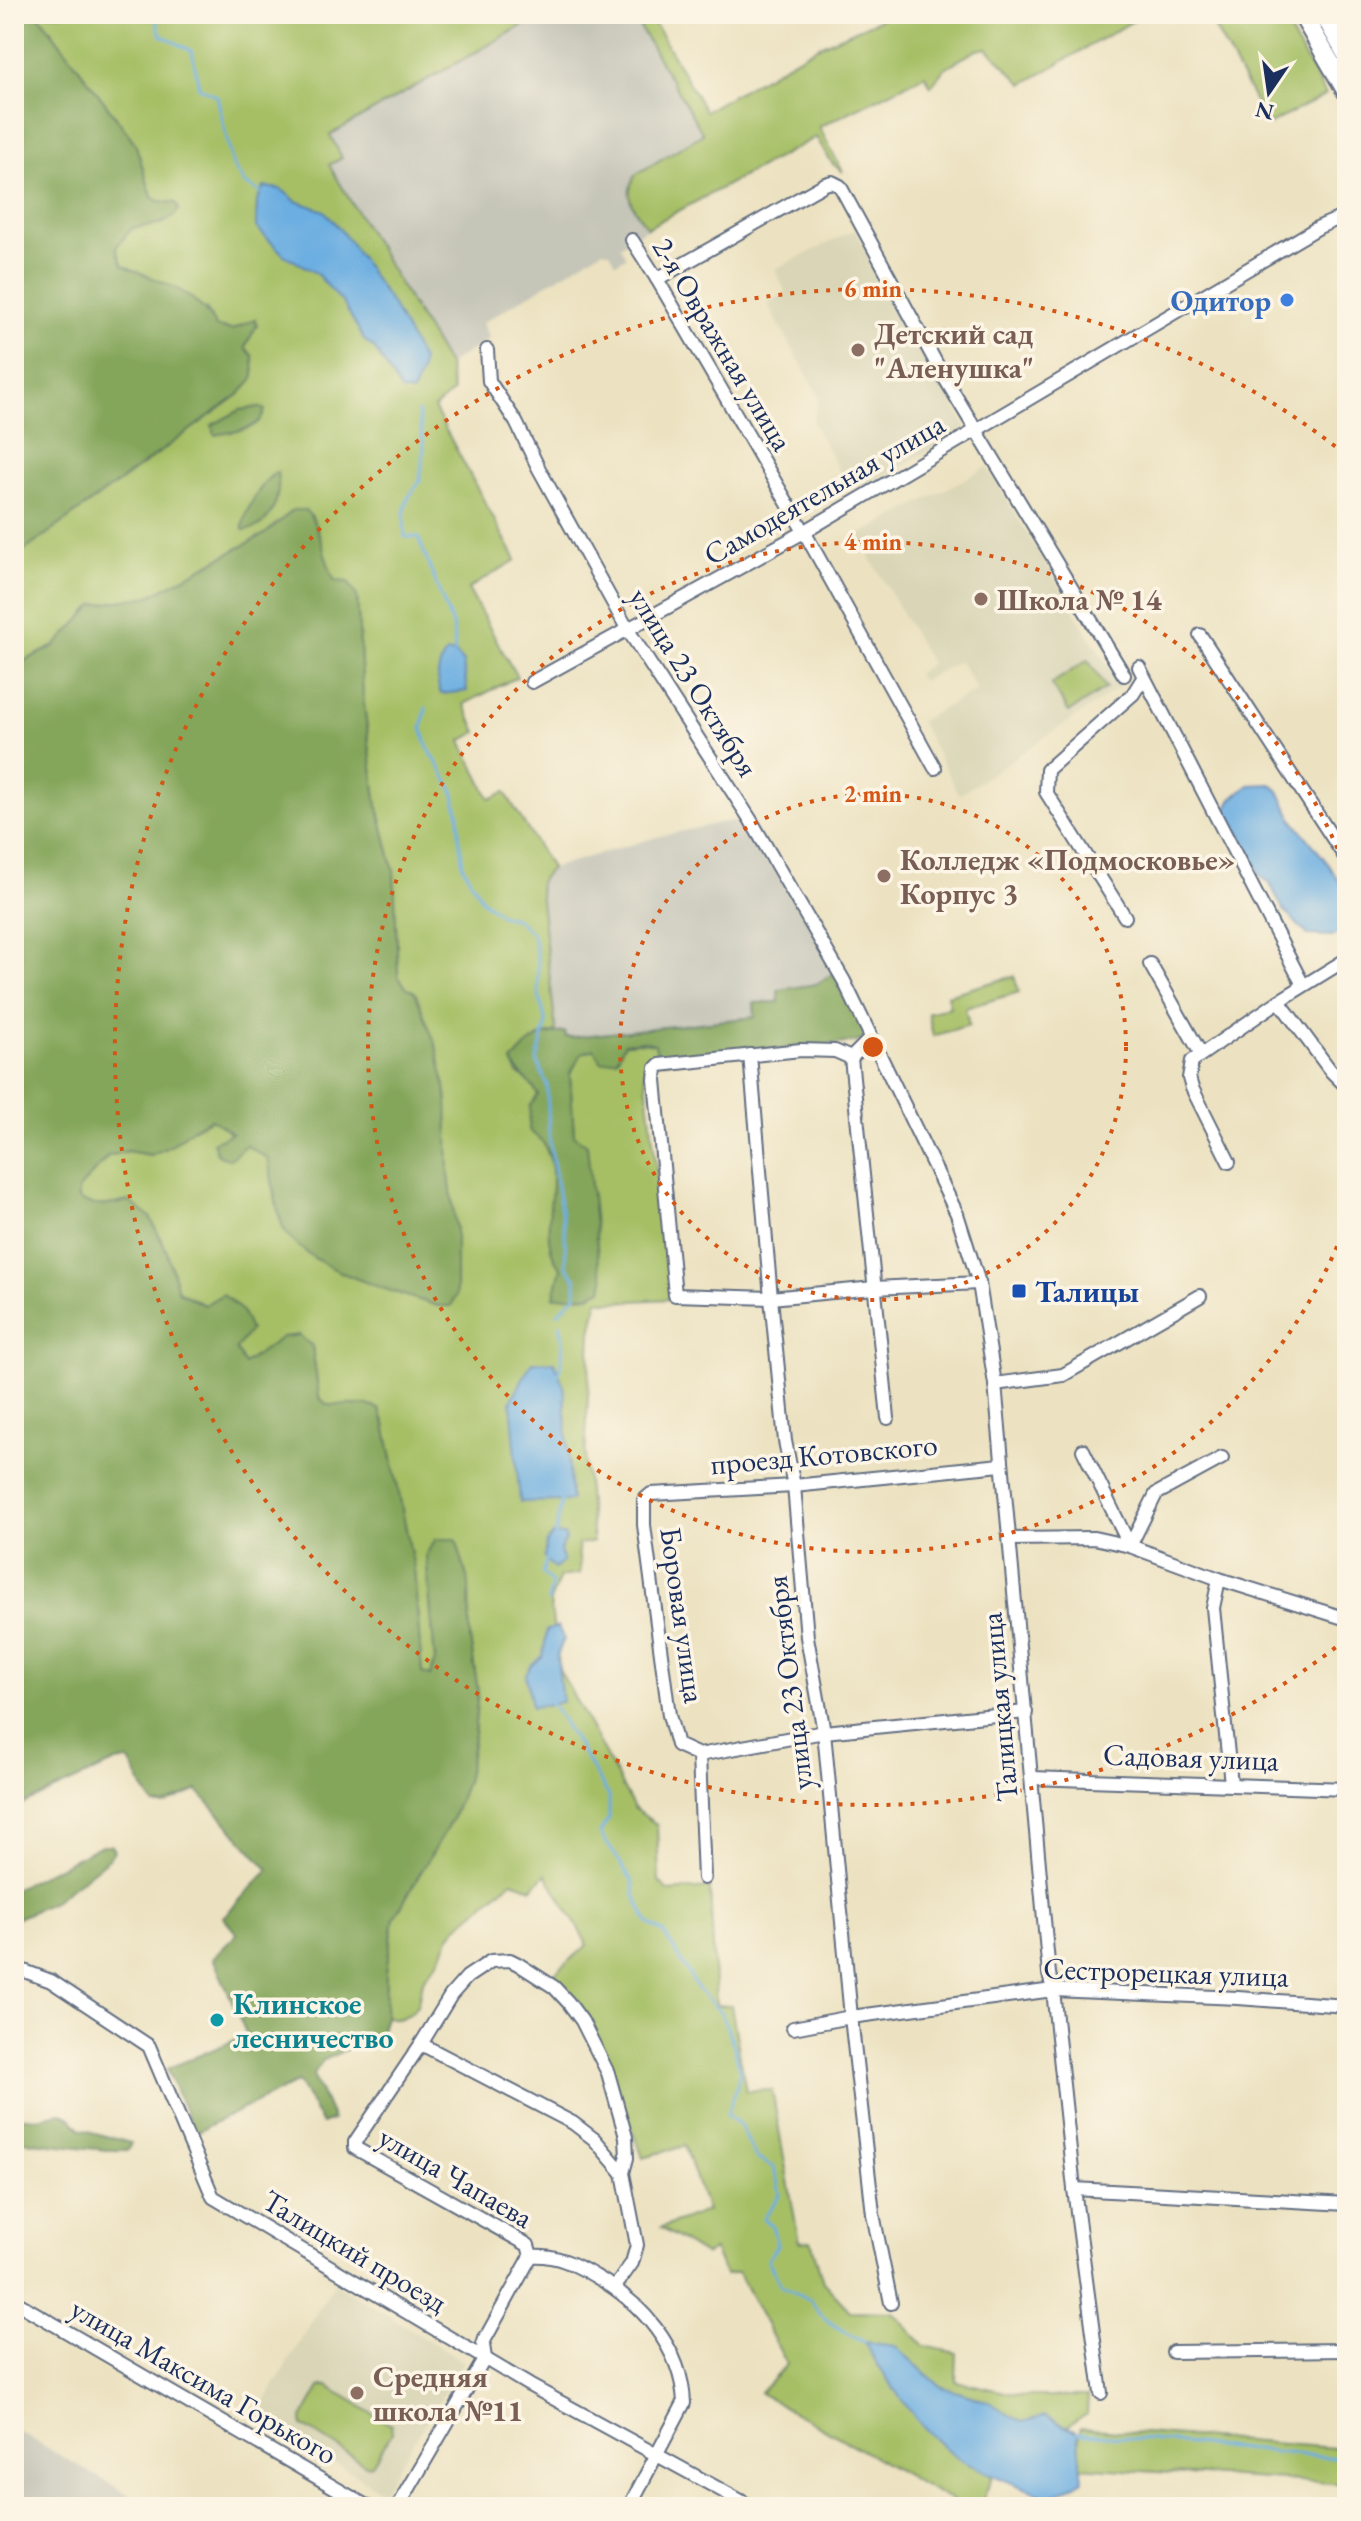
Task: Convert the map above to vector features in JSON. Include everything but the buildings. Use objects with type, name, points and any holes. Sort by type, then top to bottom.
[{"type":"highway","points":[[1302,14],[1347,92]]},
{"type":"highway","points":[[1324,14],[1347,55]]},
{"type":"street","points":[[657,279],[825,184],[837,183],[976,432],[1124,675]]},
{"type":"street","name":"Самодеятельная улица","points":[[532,682],[804,532],[1319,227],[1347,215]]},
{"type":"street","name":"2-я Овражная улица","points":[[632,240],[804,532],[935,768]]},
{"type":"street","name":"улица 23 Октября","points":[[487,350],[489,381],[516,422],[628,630],[757,831],[844,981],[871,1038]]},
{"type":"street","points":[[1200,635],[1347,860]]},
{"type":"street","points":[[1125,917],[1046,792],[1047,770],[1133,694],[1141,672],[1303,985]]},
{"type":"street","points":[[1229,1162],[1189,1078],[1190,1067],[1201,1054],[1347,959]]},
{"type":"street","points":[[1150,964],[1201,1054]]},
{"type":"street","points":[[1279,1001],[1330,1070],[1347,1087]]},
{"type":"street","points":[[851,1058],[871,1038]]},
{"type":"street","name":"Талицкая улица","points":[[871,1038],[957,1214],[979,1283],[995,1384],[1049,1974],[1101,2393]]},
{"type":"street","points":[[851,1058],[835,1051],[801,1050],[659,1065],[656,1068],[675,1295],[771,1298],[874,1288],[979,1283]]},
{"type":"street","name":"улица 23 Октября","points":[[750,1055],[785,1441],[794,1486],[807,1637],[824,1732],[873,2214],[891,2303]]},
{"type":"street","points":[[851,1058],[888,1418]]},
{"type":"street","points":[[995,1384],[1063,1375],[1200,1296]]},
{"type":"street","points":[[1083,1450],[1130,1546]]},
{"type":"street","points":[[1130,1546],[1156,1494],[1222,1458]]},
{"type":"street","name":"проезд Котовского","points":[[651,1494],[794,1486],[1001,1465]]},
{"type":"street","name":"Боровая улица","points":[[651,1494],[644,1500],[644,1525],[669,1715],[677,1745],[699,1755]]},
{"type":"street","points":[[1010,1539],[1094,1538],[1130,1546],[1219,1579],[1347,1619]]},
{"type":"street","points":[[1219,1579],[1213,1608],[1231,1784]]},
{"type":"street","points":[[704,1878],[699,1755],[824,1732],[1026,1712]]},
{"type":"street","name":"Садовая улица","points":[[1032,1778],[1347,1789]]},
{"type":"street","points":[[615,2287],[632,2263],[637,2245],[623,2173],[627,2158],[626,2137],[608,2073],[598,2052],[568,2002],[554,1987],[518,1964],[510,1960],[491,1961],[467,1977],[451,1995],[421,2044],[573,2123],[594,2139],[623,2173]]},
{"type":"street","name":"Талицкий проезд","points":[[14,1965],[51,1981],[149,2046],[213,2197],[485,2358],[752,2507]]},
{"type":"street","name":"Сестрорецкая улица","points":[[793,2028],[851,2017],[1053,1990],[1347,2006]]},
{"type":"street","name":"улица Чапаева","points":[[421,2044],[355,2142],[355,2148],[528,2245],[531,2256],[543,2255],[575,2264],[615,2287],[648,2318],[670,2351],[683,2387],[684,2403],[629,2507]]},
{"type":"street","points":[[1074,2189],[1347,2204]]},
{"type":"street","points":[[398,2507],[485,2358],[482,2352],[485,2339],[531,2256]]},
{"type":"street","name":"улица Максима Горького","points":[[14,2301],[368,2507]]},
{"type":"street","points":[[1173,2352],[1347,2350]]},
{"type":"shaded area","points":[[543,14],[632,14],[703,135],[635,176],[628,197],[647,228],[620,246],[626,257],[616,263],[610,252],[603,250],[482,323],[489,339],[448,365],[329,164],[329,135]]},
{"type":"shaded area","name":"Детский сад \"Аленушка\"","points":[[855,230],[967,429],[864,488],[845,481],[813,422],[819,396],[767,303],[786,293],[775,269]]},
{"type":"shaded area","name":"Школа № 14","points":[[987,467],[1120,687],[959,795],[920,721],[977,690],[960,661],[921,681],[917,673],[931,664],[858,536]]},
{"type":"shaded area","points":[[750,819],[838,971],[816,984],[778,990],[779,1002],[754,1003],[755,1017],[573,1037],[556,1032],[539,881],[551,868],[657,837]]},
{"type":"shaded area","name":"Средняя школа №11","points":[[334,2283],[464,2362],[382,2491],[257,2415]]},
{"type":"shaded area","points":[[14,2429],[151,2507],[14,2507]]},
{"type":"green space","points":[[14,14],[36,14],[42,19],[135,143],[152,197],[158,201],[176,203],[179,209],[165,222],[132,228],[116,247],[123,265],[186,294],[207,313],[216,327],[232,330],[255,319],[257,325],[245,347],[253,356],[254,377],[241,393],[14,558]]},
{"type":"green space","points":[[36,14],[543,14],[330,135],[342,158],[329,165],[448,365],[453,392],[434,408],[516,560],[468,589],[517,677],[464,704],[477,732],[461,741],[490,799],[505,792],[551,868],[539,882],[556,1032],[531,1042],[512,1062],[518,1074],[532,1083],[538,1095],[544,1144],[552,1164],[561,1268],[555,1296],[590,1295],[604,1279],[574,1135],[570,1074],[582,1053],[618,1044],[655,1044],[659,1062],[644,1064],[672,1299],[598,1300],[591,1332],[585,1462],[593,1542],[578,1544],[580,1574],[560,1577],[550,1601],[559,1669],[634,1808],[657,1825],[659,1881],[668,1891],[710,1888],[716,2005],[731,2005],[746,2091],[772,2090],[799,2242],[811,2241],[823,2282],[850,2311],[893,2312],[924,2346],[957,2353],[956,2381],[1023,2396],[1088,2396],[1087,2414],[992,2477],[980,2507],[963,2507],[760,2393],[787,2364],[738,2272],[725,2275],[714,2250],[705,2255],[661,2228],[707,2211],[685,2146],[643,2157],[608,2073],[582,2021],[545,1981],[588,1945],[546,1874],[532,1888],[512,1881],[458,1926],[439,1961],[424,1978],[417,2005],[410,2014],[399,2019],[385,2017],[386,1972],[394,1918],[452,1819],[466,1781],[478,1691],[470,1639],[426,1555],[435,1661],[430,1676],[422,1673],[414,1569],[385,1424],[379,1409],[366,1405],[327,1405],[319,1397],[312,1346],[244,1364],[204,1305],[178,1291],[167,1252],[129,1201],[91,1205],[78,1200],[77,1190],[108,1156],[127,1151],[150,1155],[171,1146],[211,1119],[268,1159],[282,1225],[298,1245],[314,1258],[377,1286],[438,1306],[450,1306],[456,1229],[449,1176],[405,986],[398,976],[394,872],[376,799],[363,697],[357,596],[335,581],[327,566],[312,516],[293,510],[265,534],[150,597],[94,605],[55,646],[14,666],[14,558],[241,393],[245,347],[255,319],[232,330],[215,327],[207,310],[123,266],[116,247],[132,228],[164,223],[175,203],[152,197],[135,143]]},
{"type":"green space","points":[[632,14],[649,14],[705,111],[817,47],[892,14],[1145,14],[1023,84],[987,48],[977,50],[945,68],[931,86],[925,75],[819,127],[843,172],[832,163],[816,137],[647,228],[631,203],[631,184],[635,175],[703,134]]},
{"type":"green space","points":[[1207,14],[1280,14],[1326,95],[1268,125]]},
{"type":"green space","points":[[258,407],[265,410],[252,427],[215,435],[212,425],[240,410]]},
{"type":"green space","points":[[277,472],[278,491],[272,510],[261,524],[243,530],[254,498]]},
{"type":"green space","points":[[293,510],[305,510],[310,516],[335,581],[348,582],[357,596],[363,697],[376,799],[394,872],[398,976],[405,986],[415,992],[436,1045],[447,1095],[449,1176],[456,1229],[456,1296],[451,1306],[438,1306],[355,1278],[314,1258],[298,1245],[282,1225],[268,1159],[246,1145],[230,1159],[217,1154],[213,1142],[232,1133],[211,1119],[171,1146],[150,1155],[127,1151],[108,1156],[78,1190],[78,1199],[97,1205],[129,1201],[150,1217],[167,1252],[178,1291],[204,1305],[223,1294],[241,1310],[250,1330],[236,1349],[244,1364],[282,1337],[299,1335],[312,1346],[319,1397],[327,1405],[367,1405],[379,1409],[385,1424],[414,1569],[422,1673],[430,1676],[435,1661],[426,1554],[436,1539],[456,1539],[469,1584],[470,1639],[478,1691],[466,1781],[452,1819],[394,1918],[386,1972],[385,2017],[380,2033],[322,2061],[313,2075],[333,2120],[322,2124],[298,2082],[194,2133],[167,2069],[247,2035],[213,1958],[237,1934],[223,1917],[269,1870],[197,1790],[164,1805],[155,1805],[128,1760],[116,1762],[14,1808],[14,666],[55,646],[94,605],[150,596],[265,534]]},
{"type":"green space","points":[[1088,660],[1106,688],[1069,712],[1051,684]]},
{"type":"green space","points":[[838,971],[871,1038],[659,1062],[655,1044],[643,1041],[625,1043],[617,1059],[602,1062],[594,1049],[582,1053],[570,1074],[574,1135],[587,1145],[599,1266],[604,1279],[602,1289],[590,1295],[554,1297],[561,1268],[549,1239],[550,1156],[543,1143],[529,1130],[530,1107],[538,1095],[512,1062],[518,1055],[534,1040],[555,1033],[565,1032],[566,1037],[574,1037],[755,1017],[754,1003],[779,1002],[778,990],[816,984]]},
{"type":"green space","points":[[1014,976],[1019,992],[965,1008],[969,1025],[933,1036],[928,1013],[950,1007],[947,995]]},
{"type":"green space","points":[[102,1845],[111,1845],[114,1851],[109,1858],[53,1902],[14,1920],[14,1889]]},
{"type":"green space","points":[[59,2113],[70,2117],[81,2129],[131,2143],[127,2150],[106,2150],[14,2140],[14,2116],[39,2118]]},
{"type":"green space","points":[[328,2386],[391,2425],[392,2433],[372,2464],[366,2465],[303,2426],[302,2419],[320,2387]]},
{"type":"green space","points":[[1080,2428],[1347,2449],[1347,2484],[1079,2467]]},
{"type":"water","points":[[264,187],[281,189],[296,201],[325,211],[348,239],[394,308],[422,360],[421,372],[412,393],[401,391],[375,349],[365,341],[343,303],[316,273],[284,255],[256,227],[257,201]]},
{"type":"water","points":[[446,653],[455,653],[463,663],[467,691],[441,694],[438,673]]},
{"type":"water","points":[[1271,784],[1279,791],[1293,820],[1330,866],[1347,896],[1347,928],[1333,936],[1308,935],[1284,911],[1269,882],[1260,876],[1241,836],[1227,820],[1227,808],[1232,799],[1249,785]]},
{"type":"water","points":[[532,1362],[554,1362],[564,1386],[571,1501],[520,1502],[511,1401]]},
{"type":"water","points":[[553,1535],[564,1535],[566,1539],[560,1550],[563,1562],[555,1569],[544,1558],[546,1543]]},
{"type":"water","points":[[558,1627],[564,1639],[557,1655],[562,1702],[532,1707],[526,1675],[543,1656],[547,1630]]},
{"type":"water","points":[[864,2342],[895,2346],[940,2386],[989,2402],[1022,2422],[1045,2416],[1078,2433],[1083,2480],[1049,2498],[963,2461],[948,2451],[920,2423]]},
{"type":"waterway","points":[[154,14],[161,35],[192,51],[199,87],[217,96],[233,166],[245,184],[261,193]]},
{"type":"waterway","points":[[418,412],[424,447],[420,481],[408,498],[404,513],[405,537],[418,537],[453,627],[455,653]]},
{"type":"waterway","points":[[426,708],[422,727],[427,746],[453,790],[459,815],[463,867],[482,900],[501,915],[515,918],[533,934],[538,989],[546,1024],[537,1061],[547,1084],[549,1137],[565,1235],[566,1266],[576,1279],[576,1295],[558,1313]]},
{"type":"waterway","points":[[558,1375],[563,1350],[560,1324]]},
{"type":"waterway","points":[[555,1537],[562,1497]]},
{"type":"waterway","points":[[547,1559],[542,1573],[552,1583],[548,1602]]},
{"type":"waterway","points":[[551,1702],[609,1796],[609,1818],[600,1833],[632,1880],[635,1895],[648,1923],[664,1933],[698,1989],[722,2014],[740,2072],[727,2114],[740,2125],[756,2158],[774,2167],[780,2194],[764,2219],[772,2225],[777,2245],[768,2260],[781,2286],[811,2300],[827,2320],[864,2342]]},
{"type":"waterway","points":[[1078,2433],[1347,2459]]},
{"type":"place","name":"Одитор","points":[[1287,300]]},
{"type":"place","name":"Детский сад \"Аленушка\"","points":[[858,350]]},
{"type":"place","name":"Школа № 14","points":[[981,599]]},
{"type":"place","name":"Колледж «Подмосковье» Корпус 3","points":[[884,876]]},
{"type":"place","name":"Талицы","points":[[1019,1291]]},
{"type":"place","name":"Клинское лесничество","points":[[217,2020]]},
{"type":"place","name":"Средняя школа №11","points":[[357,2393]]}]
